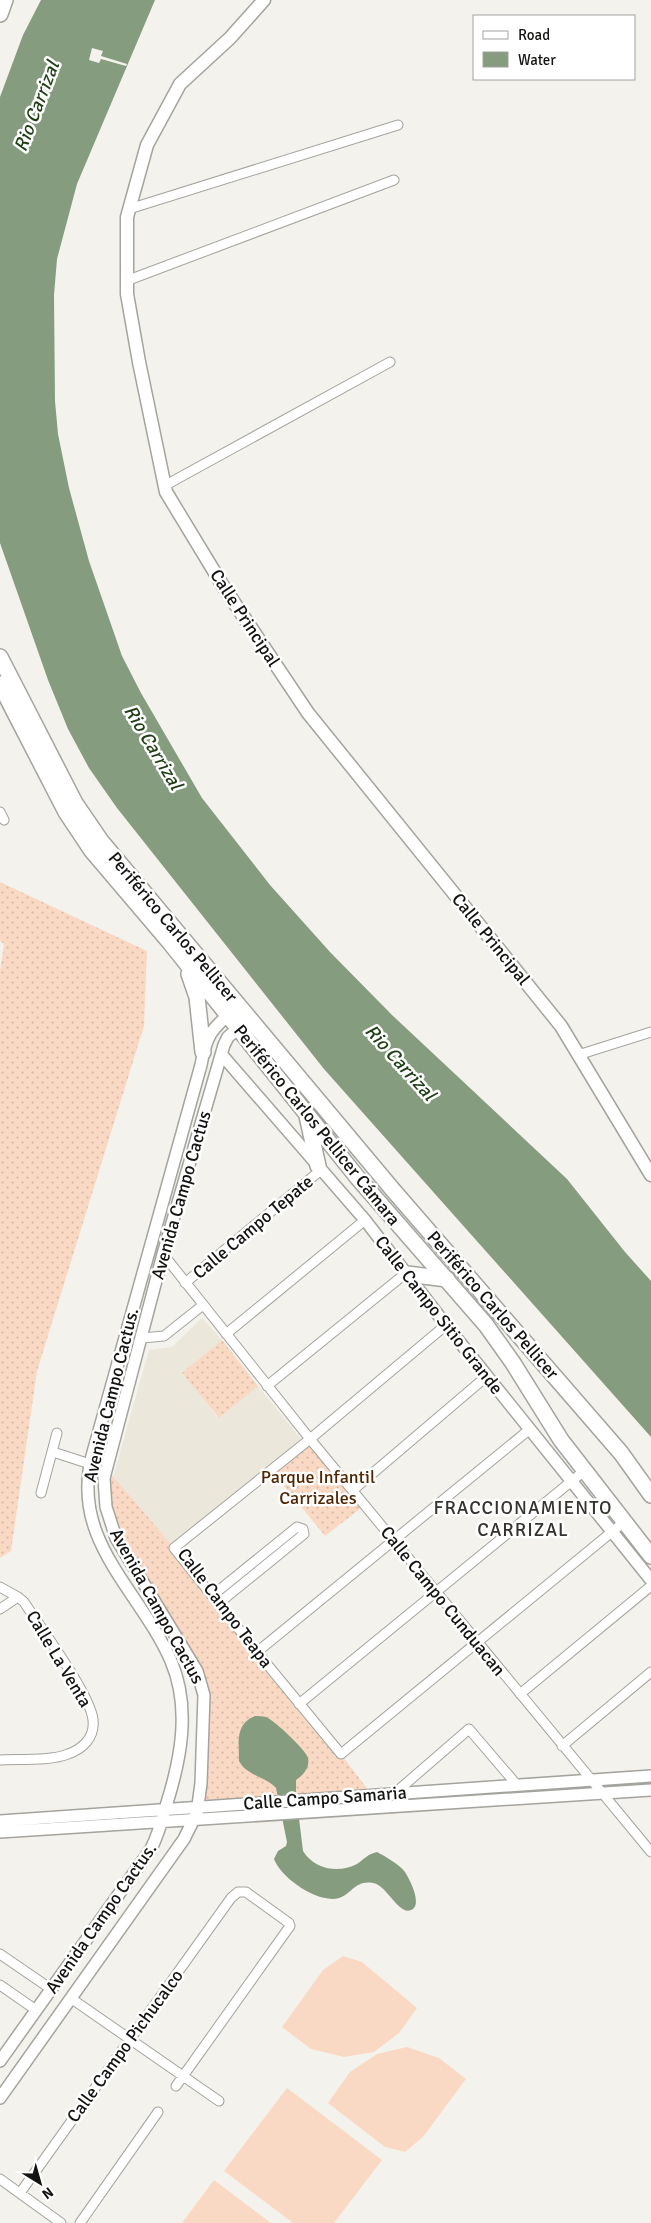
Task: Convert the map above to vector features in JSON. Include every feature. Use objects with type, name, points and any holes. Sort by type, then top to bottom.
[{"type":"main road","points":[[0,14],[5,0]]},
{"type":"main road","name":"Calle Principal","points":[[264,0],[230,38],[180,84],[147,145],[127,217],[126,281],[139,362],[164,486],[223,586],[308,713],[561,1026],[650,1171]]},
{"type":"main road","name":"Periférico Carlos Pellicer","points":[[0,657],[64,782],[84,816],[101,841],[243,1024],[393,1190],[621,1453],[651,1495]]},
{"type":"main road","name":"Periférico Carlos Pellicer Cámara","points":[[0,684],[78,832],[106,869],[186,963],[233,1011]]},
{"type":"main road","points":[[186,963],[197,997],[203,1052]]},
{"type":"main road","name":"Periférico Carlos Pellicer Cámara","points":[[243,1024],[306,1112],[357,1177],[492,1332],[561,1440],[624,1522],[644,1540],[651,1556]]},
{"type":"main road","points":[[306,1112],[319,1168]]},
{"type":"main road","points":[[407,1273],[447,1279]]},
{"type":"street","points":[[129,209],[398,124]]},
{"type":"street","points":[[126,281],[394,180]]},
{"type":"street","points":[[164,486],[390,362]]},
{"type":"street","name":"Avenida Campo Cactus.","points":[[0,2061],[147,1855],[162,1821],[177,1772],[181,1746],[181,1704],[177,1679],[170,1659],[94,1529],[86,1485],[90,1464],[203,1052],[209,1034],[233,1011]]},
{"type":"street","name":"Avenida Campo Cactus","points":[[0,2098],[184,1839],[198,1807],[204,1727],[203,1685],[197,1670],[121,1549],[111,1527],[104,1498],[106,1468],[163,1254],[226,1041],[243,1024]]},
{"type":"street","points":[[578,1055],[651,1032]]},
{"type":"street","name":"Calle Campo Sitio Grande","points":[[222,1055],[365,1220],[446,1325],[651,1580]]},
{"type":"street","name":"Calle Campo Tepate","points":[[185,1283],[319,1168]]},
{"type":"street","points":[[226,1334],[365,1220]]},
{"type":"street","name":"Calle Campo Cunduacan","points":[[163,1254],[310,1439],[651,1852]]},
{"type":"street","points":[[267,1386],[407,1273]]},
{"type":"street","points":[[142,1338],[164,1336],[203,1305]]},
{"type":"street","name":"Calle Campo Teapa","points":[[446,1325],[310,1439],[174,1548],[342,1754],[476,1641]]},
{"type":"street","points":[[353,1490],[487,1376]]},
{"type":"street","points":[[257,1652],[530,1429]]},
{"type":"street","points":[[41,1493],[57,1433]]},
{"type":"street","points":[[52,1452],[90,1464]]},
{"type":"street","points":[[300,1704],[584,1470]]},
{"type":"street","points":[[476,1641],[624,1522]]},
{"type":"street","points":[[213,1595],[297,1527],[303,1528],[304,1534],[219,1603]]},
{"type":"street","points":[[520,1694],[651,1586]]},
{"type":"street","name":"Calle La Venta","points":[[0,1587],[18,1597],[84,1695],[92,1714],[93,1728],[85,1744],[66,1755],[0,1760]]},
{"type":"street","points":[[0,1608],[18,1597]]},
{"type":"street","points":[[562,1746],[651,1672]]},
{"type":"street","points":[[395,1793],[469,1729],[517,1785]]},
{"type":"street","name":"Calle Campo Samaria","points":[[0,1821],[651,1776]]},
{"type":"street","name":"Calle Campo Samaria","points":[[0,1832],[651,1790]]},
{"type":"street","points":[[639,1838],[651,1837]]},
{"type":"street","name":"Calle Campo Pichucalco","points":[[20,2193],[231,1898],[238,1892],[246,1892],[289,1922],[290,1926],[184,2076]]},
{"type":"street","points":[[0,1954],[51,1990]]},
{"type":"street","points":[[0,1985],[36,2010]]},
{"type":"street","points":[[72,1999],[219,2101]]},
{"type":"street","points":[[176,2086],[184,2076]]},
{"type":"street","points":[[80,2223],[158,2112]]},
{"type":"street","points":[[0,2179],[61,2223]]},
{"type":"shaded area","points":[[202,1318],[222,1340],[183,1373],[218,1418],[258,1386],[301,1439],[170,1546],[112,1481],[149,1350],[172,1347]]},
{"type":"green space","points":[[0,882],[147,951],[144,1026],[37,1371],[11,1551],[0,1558],[0,971],[4,944],[0,941]]},
{"type":"green space","points":[[222,1340],[258,1386],[219,1418],[182,1373]]},
{"type":"green space","name":"Parque Infantil Carrizales","points":[[310,1439],[365,1505],[325,1536],[271,1470]]},
{"type":"green space","points":[[106,1468],[242,1629],[371,1794],[198,1807],[204,1690],[116,1538]]},
{"type":"green space","points":[[343,1956],[362,1962],[417,2008],[399,2033],[374,2052],[344,2057],[311,2049],[282,2027],[323,1970]]},
{"type":"green space","points":[[407,2047],[439,2058],[466,2079],[423,2137],[405,2152],[385,2147],[328,2103],[350,2072],[377,2054]]},
{"type":"green space","points":[[287,2088],[382,2160],[334,2223],[293,2223],[224,2171]]},
{"type":"green space","points":[[214,2180],[271,2223],[182,2223]]},
{"type":"water","name":"Rio Carrizal","points":[[41,0],[155,0],[77,184],[57,259],[54,295],[55,401],[58,434],[69,488],[89,561],[122,656],[141,693],[202,798],[270,885],[330,952],[392,1015],[567,1179],[625,1252],[651,1281],[651,1437],[324,1069],[117,808],[89,768],[68,729],[48,680],[0,543],[0,97],[23,35]]},
{"type":"water","points":[[255,1716],[266,1717],[276,1724],[296,1742],[308,1758],[307,1768],[296,1780],[303,1851],[313,1862],[320,1866],[334,1869],[350,1867],[377,1852],[396,1863],[405,1872],[416,1898],[416,1903],[411,1910],[406,1911],[383,1888],[373,1883],[358,1885],[339,1898],[330,1899],[301,1888],[284,1874],[274,1859],[278,1851],[286,1846],[287,1842],[276,1788],[251,1773],[239,1761],[241,1729],[249,1719]]},
{"type":"pier","points":[[92,48],[103,51],[101,56],[127,64],[126,66],[101,59],[99,63],[89,60]]},
{"type":"district","name":"FRACCIONAMIENTO CARRIZAL","points":[[523,1518]]}]
